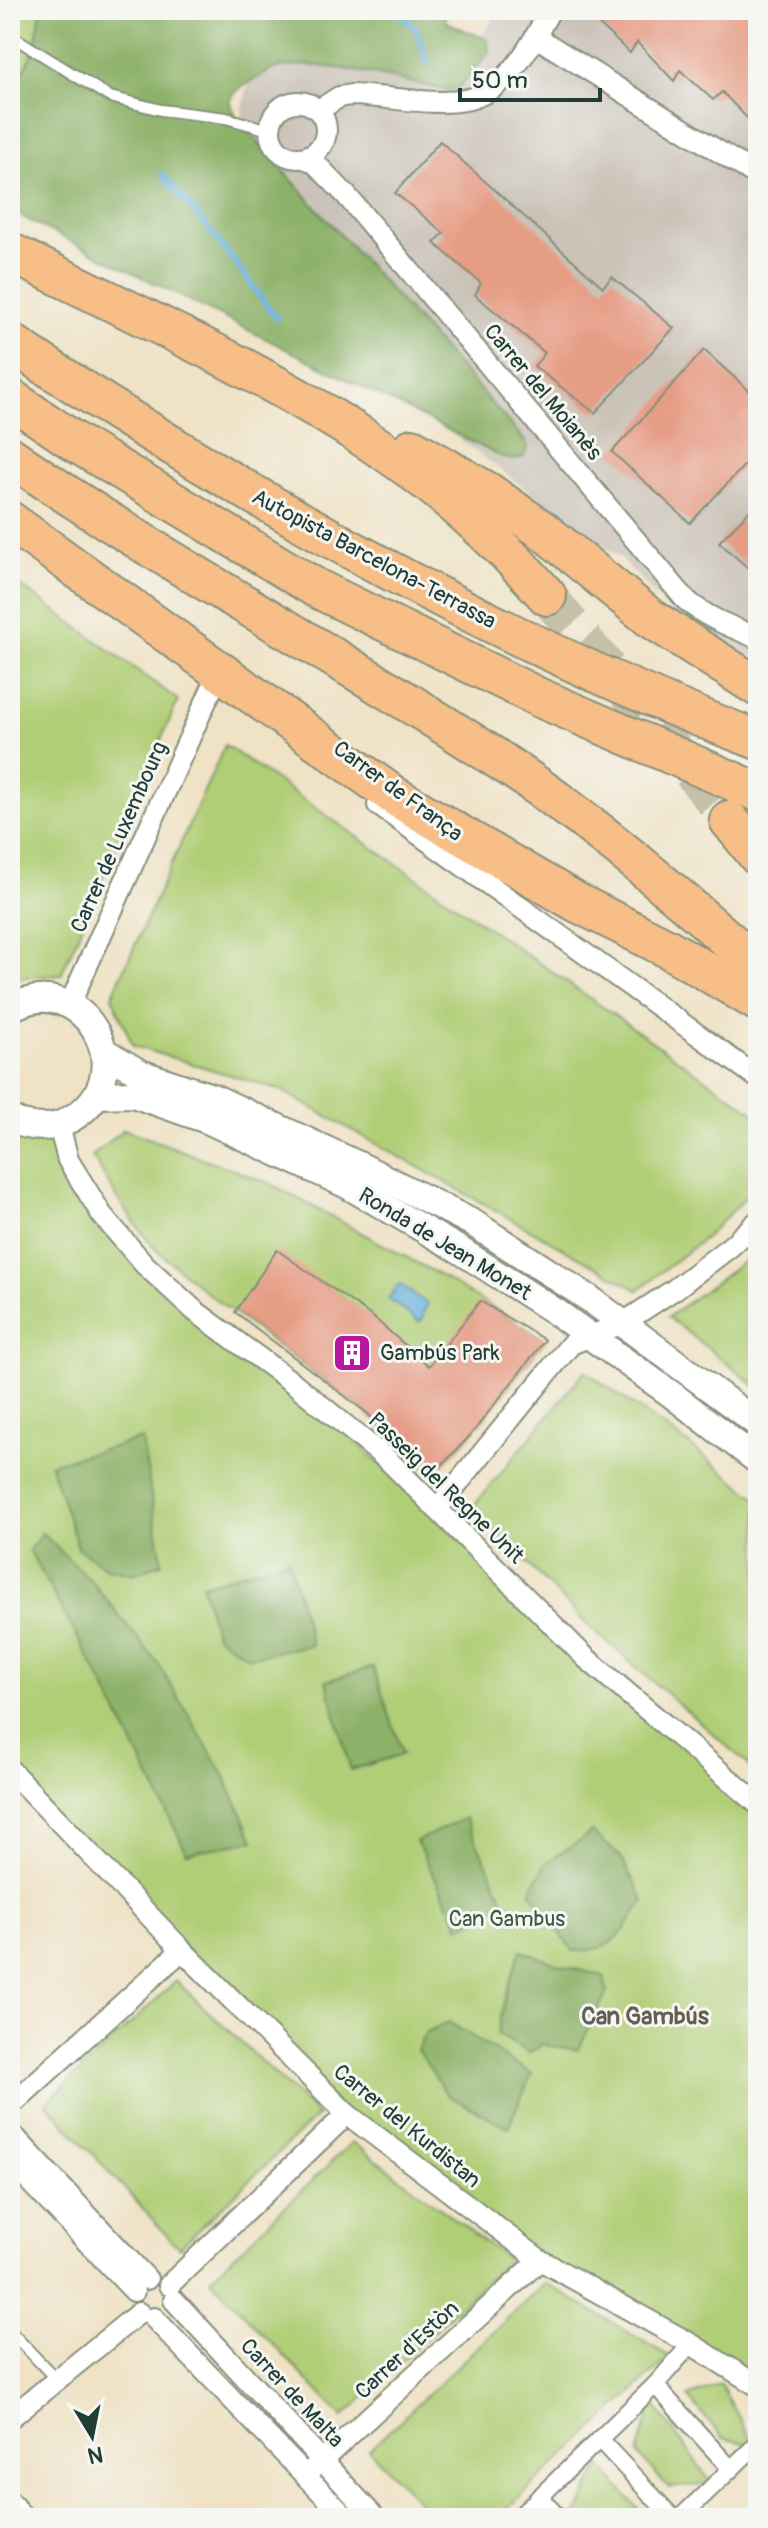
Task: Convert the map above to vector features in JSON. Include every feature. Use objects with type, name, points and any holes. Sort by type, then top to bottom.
[{"type":"highway","points":[[10,252],[294,395],[370,441],[497,543],[547,596]]},
{"type":"highway","name":"Autopista Barcelona-Terrassa","points":[[10,342],[104,404],[263,501],[410,580],[560,655],[758,740]]},
{"type":"highway","points":[[294,395],[335,408],[370,425],[488,492],[545,532],[649,617],[758,687]]},
{"type":"highway","points":[[10,398],[78,444],[316,588],[540,698],[758,792]]},
{"type":"highway","points":[[10,456],[77,502],[509,767],[617,846],[758,966]]},
{"type":"highway","points":[[10,521],[396,797],[576,902],[667,948],[758,1002]]},
{"type":"highway","points":[[729,820],[758,856]]},
{"type":"street","points":[[319,110],[339,97],[351,95],[445,102],[478,96],[513,67],[536,37],[550,10]]},
{"type":"street","points":[[536,37],[758,176]]},
{"type":"street","points":[[302,102],[319,110],[327,125],[324,143],[319,150],[304,158],[295,158],[274,146],[269,130],[271,121],[283,106],[302,102]]},
{"type":"street","name":"Carrer del Moianès","points":[[304,158],[314,162],[346,195],[685,599],[698,611],[758,638]]},
{"type":"street","name":"Carrer de França","points":[[10,542],[758,1078]]},
{"type":"street","name":"Carrer de Luxembourg","points":[[69,1006],[212,688]]},
{"type":"street","points":[[10,1009],[32,1001],[51,1001],[69,1006],[86,1018],[98,1033],[105,1052],[105,1074],[98,1095],[81,1114],[59,1125],[34,1127],[10,1118]]},
{"type":"street","name":"Ronda de Jean Monet","points":[[105,1052],[140,1073],[215,1098],[363,1167],[473,1223],[623,1323],[758,1424]]},
{"type":"street","name":"Ronda de Jean Monet","points":[[98,1095],[133,1094],[207,1120],[347,1185],[458,1249],[590,1336],[758,1461]]},
{"type":"street","name":"Passeig del Regne Unit","points":[[59,1125],[68,1160],[102,1215],[145,1265],[195,1311],[296,1385],[389,1461],[586,1658],[758,1804]]},
{"type":"street","points":[[437,1509],[571,1344],[623,1323],[675,1289],[758,1221]]},
{"type":"street","name":"Carrer del Kurdistan","points":[[13,1779],[347,2114],[540,2260],[691,2344],[758,2386]]},
{"type":"street","points":[[10,2106],[182,1950]]},
{"type":"street","points":[[10,2418],[147,2315],[167,2313],[171,2292],[347,2114]]},
{"type":"street","points":[[10,2132],[140,2285]]},
{"type":"street","points":[[10,2161],[140,2285]]},
{"type":"street","name":"Carrer d'Estòn","points":[[306,2475],[540,2260]]},
{"type":"street","points":[[147,2315],[133,2302],[140,2285],[156,2278],[171,2292]]},
{"type":"street","name":"Carrer de Malta","points":[[171,2292],[375,2518]]},
{"type":"street","name":"Carrer de Malta","points":[[147,2315],[346,2518]]},
{"type":"street","points":[[518,2518],[655,2385],[691,2344]]},
{"type":"street","points":[[655,2385],[731,2469]]},
{"type":"street","points":[[599,2439],[673,2518]]},
{"type":"street","points":[[680,2518],[756,2445]]},
{"type":"street","points":[[539,2497],[559,2518]]},
{"type":"street","points":[[10,2502],[24,2518]]},
{"type":"lane","points":[[10,35],[110,97],[161,110],[226,118],[269,130]]},
{"type":"lane","points":[[10,2331],[57,2380]]},
{"type":"shaded area","points":[[500,10],[758,10],[758,659],[686,627],[620,558],[403,398],[238,138],[252,58],[465,58]]},
{"type":"green space","points":[[10,10],[41,10],[29,61],[10,87]]},
{"type":"green space","points":[[41,10],[444,10],[446,22],[488,40],[489,52],[461,86],[451,91],[335,68],[290,66],[273,69],[247,83],[230,102],[237,119],[521,436],[528,446],[524,457],[512,460],[500,456],[10,211],[10,87],[29,61]]},
{"type":"green space","points":[[10,578],[178,700],[61,975],[10,978]]},
{"type":"green space","points":[[225,745],[758,1115],[758,1185],[707,1236],[638,1290],[280,1090],[133,1046],[112,996]]},
{"type":"green space","name":"Can Gambus","points":[[10,1118],[59,1125],[68,1160],[145,1265],[296,1385],[586,1657],[758,1804],[758,2386],[540,2260],[347,2114],[10,1770]]},
{"type":"green space","points":[[124,1129],[271,1184],[434,1272],[545,1340],[469,1437],[432,1475],[367,1413],[206,1292],[153,1247],[121,1204],[92,1156]]},
{"type":"green space","points":[[758,1251],[758,1388],[668,1317]]},
{"type":"green space","points":[[585,1371],[683,1440],[758,1499],[758,1773],[589,1626],[472,1508]]},
{"type":"green space","points":[[142,1439],[162,1563],[134,1574],[106,1568],[78,1548],[50,1464]]},
{"type":"green space","points":[[42,1533],[93,1583],[158,1663],[224,1775],[254,1840],[187,1853],[102,1682],[29,1550]]},
{"type":"green space","points":[[289,1559],[311,1645],[249,1657],[216,1636],[202,1585]]},
{"type":"green space","points":[[373,1667],[403,1754],[351,1770],[326,1681]]},
{"type":"green space","points":[[465,1818],[506,1904],[460,1927],[416,1841]]},
{"type":"green space","points":[[592,1832],[621,1857],[644,1901],[616,1939],[599,1948],[573,1951],[530,1891],[546,1863]]},
{"type":"green space","points":[[521,1950],[559,1965],[604,1976],[607,1992],[578,2050],[542,2045],[529,2053],[497,2034],[506,1993]]},
{"type":"green space","points":[[176,1981],[318,2115],[179,2248],[46,2103]]},
{"type":"green space","points":[[449,2022],[532,2074],[508,2127],[448,2096],[417,2050],[426,2032]]},
{"type":"green space","points":[[352,2142],[509,2260],[343,2417],[210,2279]]},
{"type":"green space","points":[[545,2283],[670,2357],[497,2518],[434,2518],[369,2450]]},
{"type":"green space","points":[[720,2384],[755,2446],[723,2438],[688,2397]]},
{"type":"green space","points":[[652,2401],[712,2484],[669,2488],[638,2454]]},
{"type":"green space","points":[[600,2465],[646,2518],[580,2518],[576,2515]]},
{"type":"water","points":[[399,1284],[428,1304],[419,1322],[388,1299]]},
{"type":"building","points":[[583,10],[758,10],[758,115],[751,122],[722,92],[713,100],[680,70],[674,81],[637,42],[630,53]]},
{"type":"building","points":[[440,141],[603,287],[612,277],[674,328],[595,413],[534,366],[545,353],[475,295],[481,283],[434,243],[444,233],[395,193]]},
{"type":"building","points":[[704,350],[758,399],[758,451],[690,523],[612,452]]},
{"type":"building","points":[[758,502],[758,577],[719,542]]},
{"type":"building","name":"Gambús Park","points":[[277,1250],[373,1317],[429,1366],[480,1301],[545,1340],[469,1437],[432,1475],[367,1413],[235,1312]]},
{"type":"waterway","points":[[393,10],[415,27],[428,63]]},
{"type":"waterway","points":[[162,174],[219,241],[276,318]]},
{"type":"tunnel","points":[[547,596],[647,715],[729,820]]},
{"type":"place","name":"Gambús Park","points":[[352,1353]]},
{"type":"district","name":"Can Gambús","points":[[645,2016]]}]
